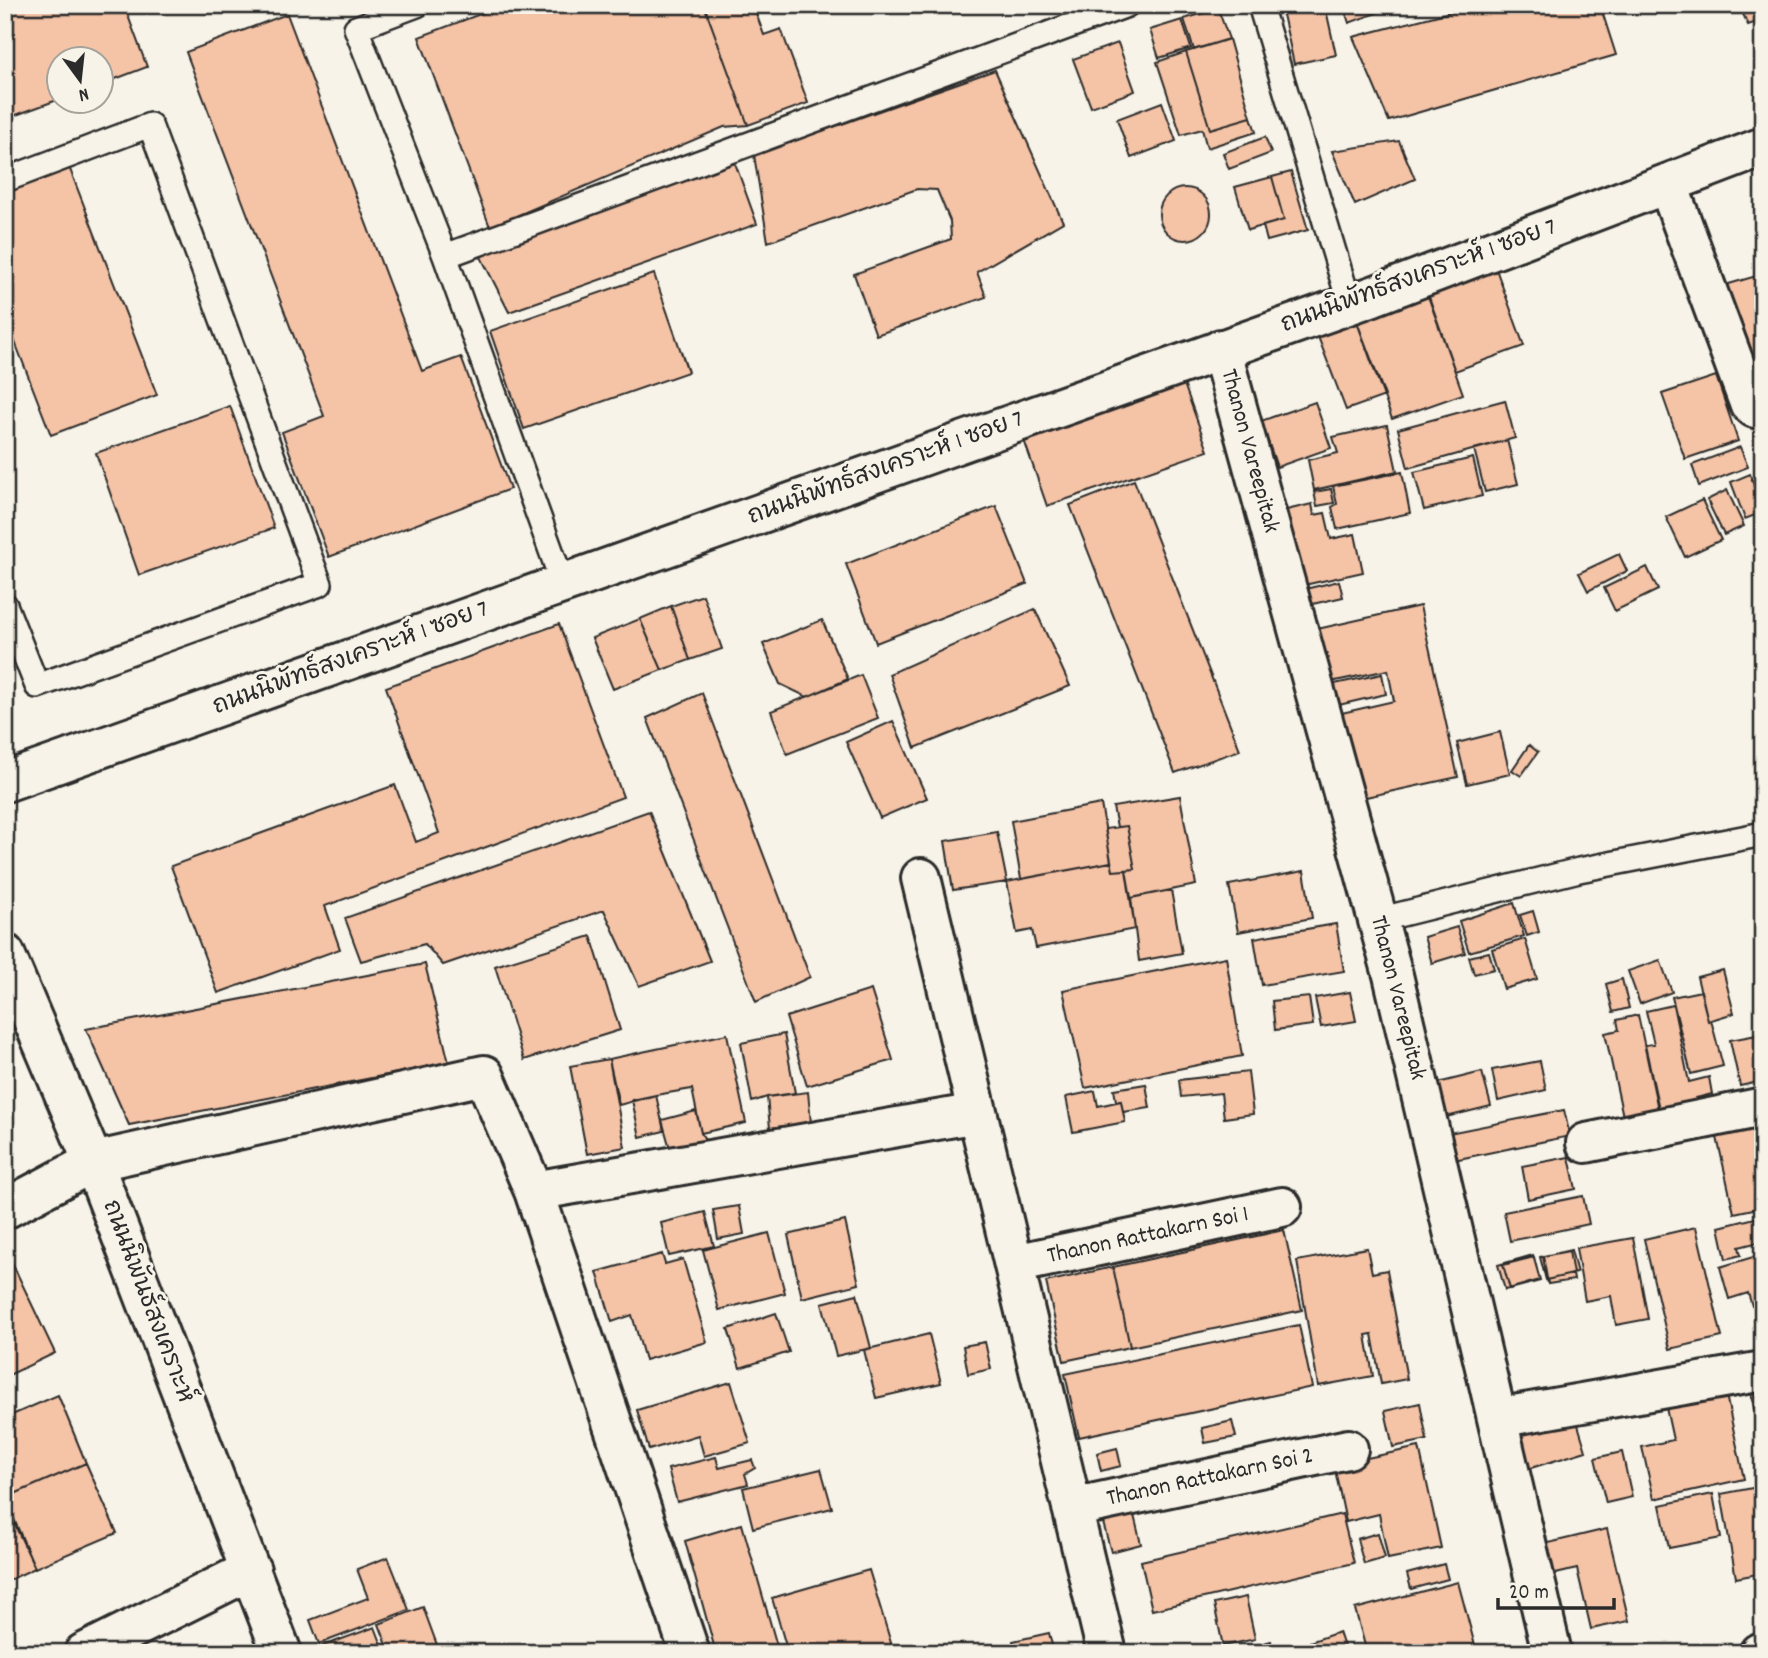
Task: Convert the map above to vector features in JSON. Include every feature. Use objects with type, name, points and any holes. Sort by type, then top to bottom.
[{"type":"street","name":"ถนนนิพัทธ์สงเคราะห์ 1 ซอย 7","points":[[5,782],[1350,305],[1763,147]]},
{"type":"street","points":[[1668,185],[1749,403],[1755,408],[1763,408]]},
{"type":"street","name":"Thanon Vareepitak","points":[[1221,349],[1393,975],[1552,1653]]},
{"type":"street","points":[[921,878],[1107,1653]]},
{"type":"street","name":"ถนนนิพันธ์สงเคราะห์","points":[[5,954],[93,1163],[282,1653]]},
{"type":"street","points":[[5,1209],[93,1163],[484,1075],[534,1191],[690,1653]]},
{"type":"street","points":[[1586,1143],[1763,1107]]},
{"type":"street","points":[[534,1191],[977,1113]]},
{"type":"street","name":"Thanon Rattakarn Soi 1","points":[[1014,1264],[1282,1207]]},
{"type":"street","points":[[1497,1418],[1763,1371]]},
{"type":"street","name":"Thanon Rattakarn Soi 2","points":[[1072,1508],[1348,1449]]},
{"type":"street","points":[[84,1653],[251,1570]]},
{"type":"lane","points":[[417,5],[356,28],[444,256],[563,584]]},
{"type":"lane","points":[[444,256],[1127,5]]},
{"type":"lane","points":[[1259,5],[1350,305]]},
{"type":"lane","points":[[5,180],[150,125],[320,584],[37,686],[5,604]]},
{"type":"lane","points":[[1378,920],[1579,870],[1763,834]]},
{"type":"building","points":[[5,5],[124,5],[147,67],[116,79],[116,46],[46,46],[46,104],[5,119]]},
{"type":"building","points":[[504,5],[704,5],[748,125],[724,127],[490,227],[419,37]]},
{"type":"building","points":[[704,5],[753,5],[764,35],[781,29],[808,103],[748,125]]},
{"type":"building","points":[[1304,5],[1325,5],[1336,55],[1294,64],[1282,10]]},
{"type":"building","points":[[1343,5],[1398,5],[1349,23]]},
{"type":"building","points":[[1477,5],[1600,5],[1616,55],[1389,121],[1353,37]]},
{"type":"building","points":[[1739,5],[1763,5],[1763,20],[1748,25]]},
{"type":"building","points":[[1218,9],[1229,39],[1194,50],[1184,19]]},
{"type":"building","points":[[287,14],[422,371],[461,357],[510,489],[329,557],[282,432],[324,416],[186,52]]},
{"type":"building","points":[[1182,20],[1191,48],[1159,58],[1150,30]]},
{"type":"building","points":[[1229,39],[1251,117],[1210,129],[1186,52]]},
{"type":"building","points":[[1118,43],[1135,91],[1091,107],[1073,59]]},
{"type":"building","points":[[1186,52],[1210,129],[1251,117],[1256,132],[1207,148],[1202,129],[1181,135],[1157,62]]},
{"type":"building","points":[[995,70],[1063,222],[977,272],[986,297],[876,335],[854,274],[951,239],[950,221],[937,190],[917,189],[768,242],[754,155]]},
{"type":"building","points":[[1162,102],[1176,141],[1131,158],[1117,119]]},
{"type":"building","points":[[1265,137],[1271,153],[1229,169],[1223,153]]},
{"type":"building","points":[[1399,141],[1415,179],[1355,205],[1332,151]]},
{"type":"building","points":[[61,146],[157,395],[51,435],[5,316],[5,167]]},
{"type":"building","points":[[735,163],[757,224],[509,312],[479,253]]},
{"type":"building","points":[[1291,172],[1308,230],[1267,241],[1263,226],[1284,220],[1272,177]]},
{"type":"building","points":[[1272,177],[1284,220],[1248,230],[1235,187]]},
{"type":"building","points":[[1185,188],[1204,195],[1211,214],[1204,233],[1185,240],[1166,233],[1159,214],[1166,195]]},
{"type":"building","points":[[1496,269],[1524,346],[1455,371],[1428,294]]},
{"type":"building","points":[[654,274],[688,372],[524,429],[490,331]]},
{"type":"building","points":[[1763,274],[1763,369],[1749,374],[1722,286]]},
{"type":"building","points":[[1424,285],[1463,394],[1392,419],[1353,311]]},
{"type":"building","points":[[1353,311],[1385,396],[1346,410],[1314,326]]},
{"type":"building","points":[[1716,376],[1738,441],[1685,459],[1662,394]]},
{"type":"building","points":[[1184,384],[1208,451],[1047,506],[1024,440]]},
{"type":"building","points":[[1505,400],[1515,438],[1408,468],[1398,429]]},
{"type":"building","points":[[1315,402],[1331,448],[1277,467],[1261,421]]},
{"type":"building","points":[[230,406],[274,528],[139,575],[96,453]]},
{"type":"building","points":[[1387,425],[1397,471],[1314,490],[1308,460],[1338,453],[1333,437]]},
{"type":"building","points":[[1507,440],[1518,484],[1485,492],[1474,449]]},
{"type":"building","points":[[1740,447],[1748,467],[1699,486],[1692,465]]},
{"type":"building","points":[[1473,458],[1482,496],[1424,510],[1414,472]]},
{"type":"building","points":[[1402,472],[1410,513],[1337,529],[1332,507],[1337,504],[1333,486]]},
{"type":"building","points":[[1750,474],[1763,512],[1745,519],[1731,482]]},
{"type":"building","points":[[1134,480],[1240,750],[1175,773],[1070,505]]},
{"type":"building","points":[[1331,489],[1334,503],[1317,506],[1314,492]]},
{"type":"building","points":[[1727,490],[1744,526],[1724,535],[1707,500]]},
{"type":"building","points":[[1702,500],[1721,540],[1685,557],[1666,517]]},
{"type":"building","points":[[1312,504],[1314,515],[1325,513],[1331,539],[1355,534],[1363,572],[1295,587],[1278,512]]},
{"type":"building","points":[[996,506],[1027,584],[876,643],[846,564]]},
{"type":"building","points":[[1619,554],[1627,571],[1588,591],[1579,573]]},
{"type":"building","points":[[1647,567],[1658,590],[1615,611],[1604,588]]},
{"type":"building","points":[[1339,581],[1343,597],[1304,606],[1301,590]]},
{"type":"building","points":[[703,595],[722,649],[690,660],[671,606]]},
{"type":"building","points":[[671,606],[690,660],[662,670],[640,619]]},
{"type":"building","points":[[1420,606],[1458,777],[1352,800],[1333,715],[1394,701],[1388,670],[1316,685],[1304,632]]},
{"type":"building","points":[[1035,609],[1070,686],[915,748],[889,674]]},
{"type":"building","points":[[640,619],[662,670],[613,689],[592,638]]},
{"type":"building","points":[[822,620],[848,679],[807,697],[780,684],[763,644]]},
{"type":"building","points":[[559,624],[623,797],[325,906],[340,949],[218,993],[171,866],[395,785],[416,842],[439,833],[386,687]]},
{"type":"building","points":[[1382,674],[1386,694],[1330,707],[1325,686]]},
{"type":"building","points":[[861,675],[878,718],[787,754],[771,711]]},
{"type":"building","points":[[702,693],[810,977],[756,1002],[647,718]]},
{"type":"building","points":[[893,721],[927,798],[880,818],[846,742]]},
{"type":"building","points":[[1500,732],[1510,774],[1467,784],[1457,743]]},
{"type":"building","points":[[1529,745],[1538,752],[1521,776],[1512,770]]},
{"type":"building","points":[[1180,796],[1196,885],[1131,898],[1126,870],[1135,869],[1127,826],[1117,827],[1113,807]]},
{"type":"building","points":[[1101,804],[1111,862],[1021,879],[1011,821]]},
{"type":"building","points":[[649,811],[710,961],[639,986],[604,910],[443,965],[425,944],[361,961],[345,918]]},
{"type":"building","points":[[1127,826],[1135,869],[1113,871],[1105,829]]},
{"type":"building","points":[[997,832],[1007,882],[953,890],[945,841]]},
{"type":"building","points":[[1111,862],[1113,871],[1126,870],[1135,929],[1036,948],[1032,930],[1017,933],[1007,882]]},
{"type":"building","points":[[1304,871],[1312,918],[1238,932],[1229,885]]},
{"type":"building","points":[[1171,890],[1182,953],[1139,961],[1131,898]]},
{"type":"building","points":[[1514,903],[1524,936],[1469,952],[1459,921]]},
{"type":"building","points":[[1533,911],[1539,932],[1527,936],[1520,915]]},
{"type":"building","points":[[1336,924],[1344,971],[1262,985],[1254,938]]},
{"type":"building","points":[[1457,927],[1465,953],[1432,963],[1424,937]]},
{"type":"building","points":[[591,936],[620,1030],[524,1060],[495,966]]},
{"type":"building","points":[[1525,939],[1537,979],[1504,989],[1492,949]]},
{"type":"building","points":[[1489,952],[1494,969],[1474,974],[1469,957]]},
{"type":"building","points":[[1226,957],[1242,1056],[1085,1088],[1063,990]]},
{"type":"building","points":[[1660,960],[1672,992],[1640,1004],[1628,971]]},
{"type":"building","points":[[425,964],[449,1063],[129,1125],[86,1029]]},
{"type":"building","points":[[1723,970],[1734,1013],[1708,1021],[1697,977]]},
{"type":"building","points":[[1622,979],[1629,1008],[1613,1012],[1606,984]]},
{"type":"building","points":[[871,990],[893,1060],[807,1086],[786,1017]]},
{"type":"building","points":[[1701,991],[1723,1066],[1691,1074],[1672,997]]},
{"type":"building","points":[[1350,992],[1356,1021],[1321,1027],[1315,998]]},
{"type":"building","points":[[1309,997],[1313,1025],[1275,1030],[1272,1001]]},
{"type":"building","points":[[1673,1005],[1689,1082],[1709,1077],[1712,1094],[1696,1098],[1699,1110],[1661,1118],[1645,1045],[1654,1044],[1646,1011]]},
{"type":"building","points":[[1638,1015],[1659,1114],[1624,1121],[1605,1033],[1619,1030],[1617,1020]]},
{"type":"building","points":[[727,1034],[746,1123],[701,1133],[692,1089],[619,1105],[609,1059]]},
{"type":"building","points":[[784,1034],[795,1093],[752,1102],[741,1043]]},
{"type":"building","points":[[1757,1035],[1763,1061],[1763,1081],[1740,1086],[1730,1040]]},
{"type":"building","points":[[609,1059],[625,1147],[587,1154],[570,1066]]},
{"type":"building","points":[[1540,1061],[1546,1090],[1498,1101],[1492,1070]]},
{"type":"building","points":[[1248,1072],[1253,1114],[1224,1118],[1221,1093],[1181,1097],[1179,1080]]},
{"type":"building","points":[[1482,1072],[1491,1106],[1438,1119],[1430,1085]]},
{"type":"building","points":[[1146,1084],[1150,1108],[1123,1112],[1121,1101],[1116,1101],[1114,1089]]},
{"type":"building","points":[[1095,1091],[1098,1106],[1121,1101],[1125,1122],[1073,1132],[1066,1097]]},
{"type":"building","points":[[808,1092],[811,1123],[770,1128],[767,1097]]},
{"type":"building","points":[[656,1095],[664,1131],[640,1137],[632,1100]]},
{"type":"building","points":[[1564,1110],[1570,1136],[1444,1162],[1439,1135]]},
{"type":"building","points":[[696,1111],[701,1133],[708,1144],[671,1152],[662,1120]]},
{"type":"building","points":[[1763,1113],[1763,1179],[1760,1179],[1763,1207],[1734,1213],[1714,1124]]},
{"type":"building","points":[[1569,1157],[1576,1189],[1528,1199],[1522,1166]]},
{"type":"building","points":[[1583,1196],[1589,1224],[1510,1241],[1504,1212]]},
{"type":"building","points":[[739,1206],[744,1234],[718,1239],[713,1210]]},
{"type":"building","points":[[705,1212],[714,1246],[669,1256],[661,1223]]},
{"type":"building","points":[[1763,1216],[1763,1241],[1739,1247],[1741,1255],[1726,1259],[1719,1227]]},
{"type":"building","points":[[845,1221],[859,1284],[802,1298],[788,1235]]},
{"type":"building","points":[[1696,1227],[1722,1337],[1670,1349],[1644,1239]]},
{"type":"building","points":[[1284,1230],[1302,1310],[1130,1347],[1113,1267]]},
{"type":"building","points":[[769,1233],[785,1293],[719,1310],[703,1250]]},
{"type":"building","points":[[1633,1238],[1648,1319],[1616,1325],[1611,1296],[1585,1301],[1576,1248]]},
{"type":"building","points":[[5,1248],[55,1353],[5,1377]]},
{"type":"building","points":[[1367,1248],[1372,1273],[1387,1270],[1407,1379],[1381,1384],[1372,1334],[1366,1335],[1373,1376],[1318,1386],[1297,1261]]},
{"type":"building","points":[[1571,1250],[1577,1273],[1546,1280],[1540,1257]]},
{"type":"building","points":[[1569,1251],[1574,1280],[1548,1284],[1543,1256]]},
{"type":"building","points":[[662,1254],[665,1264],[683,1259],[707,1342],[645,1360],[632,1315],[612,1322],[597,1272]]},
{"type":"building","points":[[1763,1254],[1763,1303],[1752,1306],[1748,1293],[1729,1299],[1720,1267]]},
{"type":"building","points":[[1533,1255],[1540,1280],[1505,1290],[1498,1265]]},
{"type":"building","points":[[1534,1257],[1540,1281],[1510,1289],[1503,1265]]},
{"type":"building","points":[[1113,1267],[1130,1347],[1064,1361],[1046,1282]]},
{"type":"building","points":[[857,1294],[871,1348],[836,1356],[822,1303]]},
{"type":"building","points":[[776,1313],[789,1352],[740,1368],[728,1329]]},
{"type":"building","points":[[1299,1325],[1312,1387],[1079,1437],[1065,1374]]},
{"type":"building","points":[[929,1334],[941,1383],[876,1398],[864,1350]]},
{"type":"building","points":[[985,1342],[991,1369],[968,1374],[963,1346]]},
{"type":"building","points":[[1723,1381],[1744,1479],[1654,1499],[1642,1447],[1673,1440],[1663,1394]]},
{"type":"building","points":[[731,1382],[750,1443],[704,1456],[698,1435],[649,1450],[637,1410]]},
{"type":"building","points":[[1763,1385],[1763,1439],[1760,1439],[1750,1388]]},
{"type":"building","points":[[58,1395],[86,1463],[5,1498],[5,1418]]},
{"type":"building","points":[[1420,1403],[1427,1440],[1393,1447],[1385,1411]]},
{"type":"building","points":[[1575,1415],[1586,1451],[1518,1472],[1507,1436]]},
{"type":"building","points":[[1232,1421],[1236,1437],[1205,1443],[1202,1428]]},
{"type":"building","points":[[1419,1447],[1441,1548],[1388,1559],[1379,1514],[1346,1522],[1334,1465]]},
{"type":"building","points":[[1117,1448],[1121,1466],[1101,1471],[1097,1453]]},
{"type":"building","points":[[1622,1452],[1632,1497],[1606,1503],[1595,1458]]},
{"type":"building","points":[[716,1457],[719,1468],[752,1460],[755,1468],[745,1474],[748,1484],[677,1502],[668,1469]]},
{"type":"building","points":[[86,1463],[117,1533],[35,1568],[5,1498]]},
{"type":"building","points":[[821,1469],[832,1508],[753,1528],[743,1488]]},
{"type":"building","points":[[1763,1486],[1763,1573],[1736,1578],[1721,1494]]},
{"type":"building","points":[[1713,1494],[1721,1538],[1669,1548],[1660,1505]]},
{"type":"building","points":[[1133,1511],[1141,1544],[1111,1552],[1102,1519]]},
{"type":"building","points":[[1342,1514],[1354,1563],[1152,1610],[1141,1561]]},
{"type":"building","points":[[13,1521],[35,1568],[5,1582],[5,1525]]},
{"type":"building","points":[[742,1524],[779,1653],[716,1653],[685,1541]]},
{"type":"building","points":[[1607,1529],[1629,1621],[1591,1629],[1577,1569],[1539,1578],[1532,1547]]},
{"type":"building","points":[[1378,1533],[1385,1558],[1364,1564],[1357,1539]]},
{"type":"building","points":[[388,1557],[409,1610],[319,1644],[310,1620],[368,1598],[357,1569]]},
{"type":"building","points":[[1444,1564],[1448,1579],[1411,1589],[1407,1574]]},
{"type":"building","points":[[869,1570],[894,1653],[788,1653],[772,1598]]},
{"type":"building","points":[[1458,1582],[1477,1653],[1367,1653],[1355,1609]]},
{"type":"building","points":[[1246,1597],[1255,1639],[1223,1646],[1214,1604]]},
{"type":"building","points":[[423,1607],[440,1653],[390,1653],[379,1624]]},
{"type":"building","points":[[375,1627],[385,1653],[323,1653],[320,1647]]},
{"type":"building","points":[[1339,1632],[1346,1653],[1313,1653],[1310,1642]]},
{"type":"building","points":[[1049,1633],[1054,1653],[1016,1653],[1013,1641]]},
{"type":"building","points":[[1271,1641],[1274,1653],[1247,1653],[1246,1648]]}]
